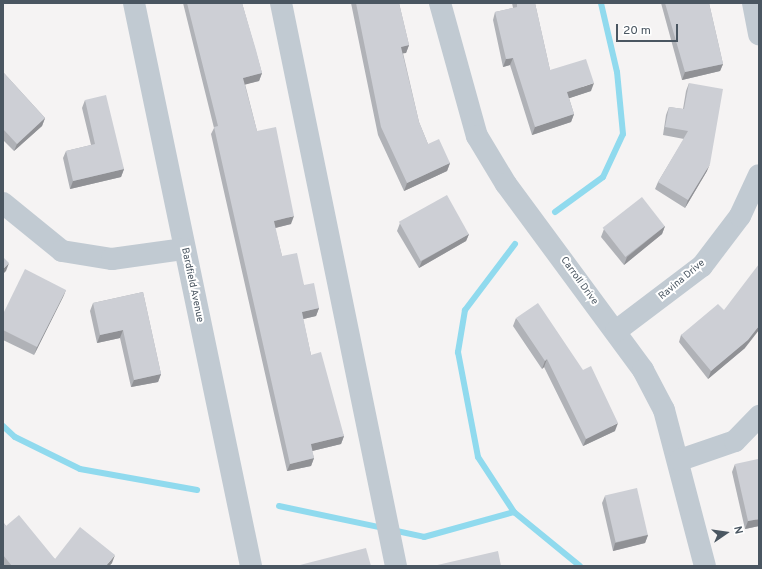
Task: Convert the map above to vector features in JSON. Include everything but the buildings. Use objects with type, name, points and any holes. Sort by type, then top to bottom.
[{"type":"street","name":"Bardfield Avenue","points":[[134,3],[251,566]]},
{"type":"street","points":[[281,3],[396,566]]},
{"type":"street","name":"Carroll Drive","points":[[440,3],[477,136],[506,184],[616,331],[664,410],[680,460],[705,566]]},
{"type":"street","points":[[753,3],[759,34]]},
{"type":"street","name":"Ravina Drive","points":[[616,331],[702,266],[740,216],[759,175]]},
{"type":"street","points":[[3,203],[62,251],[112,259],[184,249]]},
{"type":"street","points":[[680,460],[735,441],[759,416]]},
{"type":"waterway","points":[[555,212],[603,177],[623,134],[617,72],[601,3]]},
{"type":"waterway","points":[[515,244],[465,310],[458,352],[478,457],[514,512],[580,566]]},
{"type":"waterway","points":[[3,426],[15,437],[80,469],[197,490]]},
{"type":"waterway","points":[[279,506],[383,528]]},
{"type":"waterway","points":[[392,530],[424,537],[514,512]]}]
